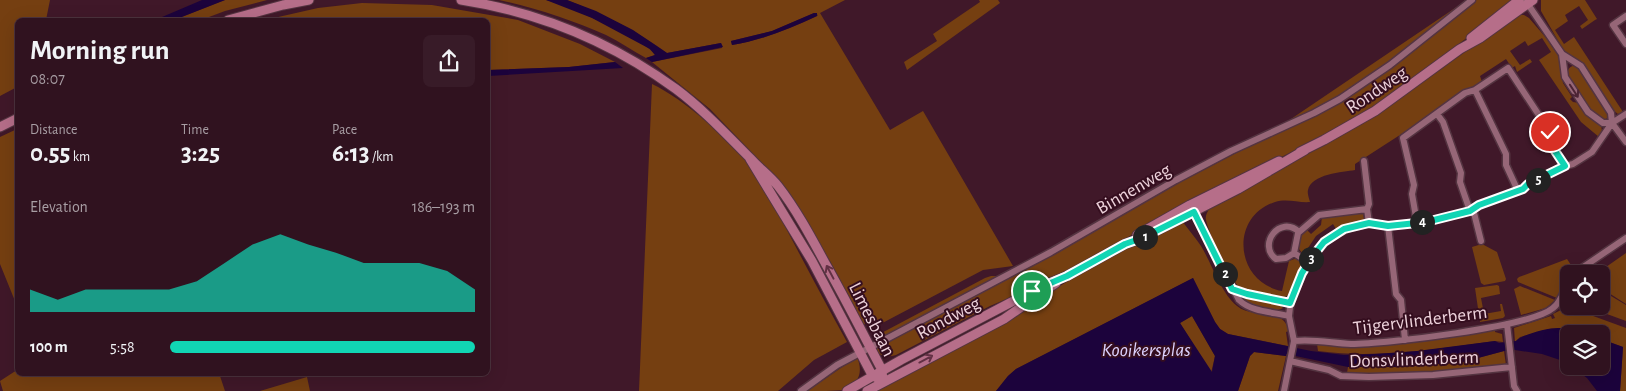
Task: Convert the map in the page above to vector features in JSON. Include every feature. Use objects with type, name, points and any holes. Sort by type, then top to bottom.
[{"type":"main road","points":[[235,18],[283,4],[309,0]]},
{"type":"main road","name":"Limesbaan","points":[[462,0],[509,9],[584,36],[623,55],[646,69],[677,90],[715,122],[777,185],[798,216],[882,370],[883,382]]},
{"type":"main road","name":"Rondweg","points":[[867,391],[1012,314],[1067,276],[1125,244],[1142,238],[1192,209],[1278,168],[1305,150],[1375,110],[1460,49],[1480,38],[1526,1]]},
{"type":"main road","points":[[0,127],[15,120]]},
{"type":"main road","name":"Limesbaan","points":[[750,159],[812,261],[872,375],[883,382]]},
{"type":"main road","name":"Rondweg","points":[[847,391],[872,375],[1042,286],[1067,276]]},
{"type":"street","name":"Binnenweg","points":[[801,391],[824,373],[868,344],[1051,252],[1176,180],[1231,151],[1308,116],[1340,98],[1390,65],[1472,0]]},
{"type":"street","points":[[1526,1],[1562,54],[1582,66],[1611,113],[1612,123],[1626,142]]},
{"type":"street","points":[[1626,16],[1613,25],[1626,44]]},
{"type":"street","points":[[1562,54],[1565,77],[1588,112],[1603,123],[1612,123]]},
{"type":"street","points":[[1417,223],[1412,194],[1414,185],[1403,138],[1465,93],[1475,90],[1508,68],[1550,132],[1549,142],[1565,166]]},
{"type":"street","points":[[1475,90],[1506,154],[1506,165],[1518,191]]},
{"type":"street","points":[[1437,114],[1443,122],[1461,173],[1460,182],[1481,241]]},
{"type":"street","points":[[1284,391],[1294,344],[1289,309],[1308,262],[1324,242],[1337,233],[1351,227],[1369,223],[1388,226],[1417,223],[1471,210],[1479,205],[1518,191],[1565,166],[1573,164],[1592,152],[1612,123],[1626,114]]},
{"type":"street","points":[[1364,161],[1369,204],[1367,209],[1369,223]]},
{"type":"street","points":[[1192,209],[1239,300],[1248,307],[1289,309]]},
{"type":"street","points":[[1299,232],[1291,226],[1274,232],[1269,244],[1272,255],[1276,259],[1286,258],[1294,253],[1299,232],[1321,215],[1367,209]]},
{"type":"street","points":[[1388,226],[1396,294],[1401,300],[1405,340]]},
{"type":"street","points":[[1586,265],[1626,238]]},
{"type":"street","points":[[1294,253],[1308,262]]},
{"type":"street","points":[[1232,289],[1289,309]]},
{"type":"street","name":"Tijgervlinderberm","points":[[1294,344],[1317,340],[1352,344],[1405,340],[1507,324],[1551,310],[1560,299]]},
{"type":"street","points":[[1507,324],[1514,386],[1517,391]]},
{"type":"street","name":"Donsvlinderberm","points":[[1290,359],[1329,370],[1341,376],[1433,375],[1512,367]]},
{"type":"shaded area","points":[[0,0],[50,0],[46,18],[15,18],[15,88],[0,96]]},
{"type":"shaded area","points":[[225,0],[267,0],[206,18],[179,18]]},
{"type":"shaded area","points":[[499,0],[546,0],[555,3],[587,15],[623,33],[650,49],[655,55],[646,58],[606,35],[581,25],[540,10]]},
{"type":"shaded area","points":[[567,0],[845,0],[820,13],[890,130],[923,111],[1013,266],[983,270],[871,329],[868,322],[863,325],[830,261],[780,182],[710,109],[652,62],[722,48],[721,43],[667,53],[631,30]],"holes":[[[814,13],[818,15],[775,34],[732,45],[731,41],[772,31]]]},
{"type":"shaded area","points":[[979,0],[998,0],[1000,3],[907,70],[904,62],[937,41],[933,34],[980,2]]},
{"type":"shaded area","points":[[1476,0],[1516,0],[1379,103],[1321,137],[1153,222],[1110,248],[1032,288],[990,306],[896,355],[883,356],[873,348],[1055,254],[1157,194],[1242,150],[1322,112],[1367,85]]},
{"type":"shaded area","points":[[1541,0],[1585,0],[1597,19],[1582,29],[1580,26],[1588,20],[1579,6],[1565,15],[1568,21],[1555,30],[1564,44],[1574,37],[1623,112],[1618,114],[1613,110],[1583,65],[1564,51],[1541,11]]},
{"type":"shaded area","points":[[362,3],[432,5],[518,20],[580,44],[615,62],[569,67],[490,70],[490,18],[274,18],[318,8]]},
{"type":"shaded area","points":[[1461,4],[1397,57],[1351,89],[1288,121]]},
{"type":"shaded area","points":[[1517,15],[1524,15],[1529,18],[1547,39],[1559,57],[1563,83],[1572,97],[1570,99],[1573,102],[1579,103],[1601,125],[1602,131],[1599,137],[1581,122],[1539,60],[1551,52],[1542,38],[1528,46],[1525,41],[1510,51],[1520,65],[1530,59],[1532,62],[1517,72],[1515,66],[1512,68],[1506,59],[1480,76],[1482,82],[1355,164],[1355,170],[1328,175],[1315,180],[1308,190],[1310,202],[1279,201],[1260,210],[1250,221],[1245,234],[1244,249],[1247,263],[1255,275],[1266,285],[1282,291],[1289,261],[1297,258],[1303,264],[1288,295],[1283,298],[1253,293],[1239,287],[1225,265],[1211,235],[1206,219],[1209,209],[1372,118]]},
{"type":"shaded area","points":[[1575,65],[1579,67],[1606,108],[1609,117],[1604,120],[1591,112],[1568,77],[1568,70]]},
{"type":"shaded area","points":[[652,84],[691,109],[729,142],[749,164],[770,198],[847,342],[814,360],[778,391],[639,391]]},
{"type":"shaded area","points":[[15,130],[15,301],[0,264],[0,137]]},
{"type":"shaded area","points":[[1363,212],[1364,220],[1336,229],[1333,224],[1316,236],[1304,254],[1299,249],[1298,242],[1301,235],[1307,230],[1311,234],[1321,225],[1322,217]]},
{"type":"shaded area","points":[[1182,221],[1201,246],[1221,286],[1231,300],[1244,310],[1274,315],[1280,318],[1289,331],[1286,332],[1288,346],[1228,334],[1220,329],[1193,278],[1016,369],[996,391],[873,391],[1042,297],[1091,267]]},
{"type":"shaded area","points":[[1482,244],[1497,252],[1505,281],[1484,285],[1481,283],[1472,247]]},
{"type":"shaded area","points":[[1626,253],[1626,304],[1610,294],[1609,265]]},
{"type":"shaded area","points":[[1567,259],[1571,265],[1560,265],[1560,292],[1557,298],[1518,282],[1517,279]]},
{"type":"shaded area","points":[[991,276],[999,276],[876,341],[874,337]]},
{"type":"shaded area","points":[[1499,286],[1500,294],[1481,298],[1484,314],[1501,311],[1500,304],[1502,304],[1505,316],[1480,322],[1475,288]]},
{"type":"shaded area","points":[[1520,286],[1555,300],[1546,308],[1521,315],[1514,289]]},
{"type":"shaded area","points":[[1242,294],[1278,303],[1283,308],[1267,310],[1254,306],[1240,297]]},
{"type":"shaded area","points":[[1610,295],[1626,305],[1626,321],[1610,315]]},
{"type":"shaded area","points":[[1560,310],[1560,315],[1590,315],[1626,328],[1626,391],[1620,391],[1623,347],[1610,342],[1610,325],[1560,325],[1560,328],[1520,337],[1515,342],[1514,328],[1551,316],[1552,319],[1555,318],[1553,314]]},
{"type":"shaded area","points":[[1192,316],[1215,356],[1211,373],[1180,323]]},
{"type":"shaded area","points":[[1495,329],[1495,332],[1502,334],[1503,342],[1495,341],[1406,352],[1340,353],[1318,351],[1317,344],[1384,344]]},
{"type":"shaded area","points":[[1504,351],[1506,365],[1419,373],[1347,373],[1348,367],[1400,367],[1463,362]]},
{"type":"shaded area","points":[[1254,352],[1286,356],[1278,391],[1238,391],[1250,356]]},
{"type":"shaded area","points":[[857,357],[860,372],[854,384],[844,390],[807,391]]},
{"type":"shaded area","points":[[15,371],[15,376],[220,376],[225,391],[3,391],[0,381]]},
{"type":"shaded area","points":[[307,377],[310,391],[260,391]]},
{"type":"water","points":[[202,0],[225,0],[179,18],[160,18]]},
{"type":"water","points":[[546,0],[567,0],[596,11],[633,30],[667,53],[721,43],[723,47],[652,62],[646,58],[655,55],[650,49],[592,18]]},
{"type":"water","points":[[817,13],[817,16],[786,30],[732,45],[731,41],[772,31]]},
{"type":"water","points":[[615,62],[623,68],[490,76],[490,70],[569,67]]},
{"type":"water","name":"Kooikersplas","points":[[1193,278],[1215,322],[1220,329],[1228,334],[1311,351],[1344,355],[1417,351],[1495,341],[1499,343],[1516,341],[1530,334],[1560,328],[1560,360],[1542,354],[1515,350],[1463,362],[1400,367],[1348,367],[1286,354],[1286,356],[1254,352],[1250,356],[1238,391],[996,391],[1016,369]],"holes":[[[1192,316],[1215,356],[1212,372],[1180,323]]]},
{"type":"water","points":[[1610,342],[1623,347],[1620,391],[1597,391],[1583,375],[1610,375]]},
{"type":"route","points":[[1032,291],[1067,276],[1125,244],[1142,238],[1194,212],[1232,289],[1290,303],[1308,262],[1324,242],[1344,229],[1369,223],[1388,226],[1426,222],[1470,211],[1479,205],[1523,189],[1528,184],[1565,166],[1549,142],[1550,132]]}]
